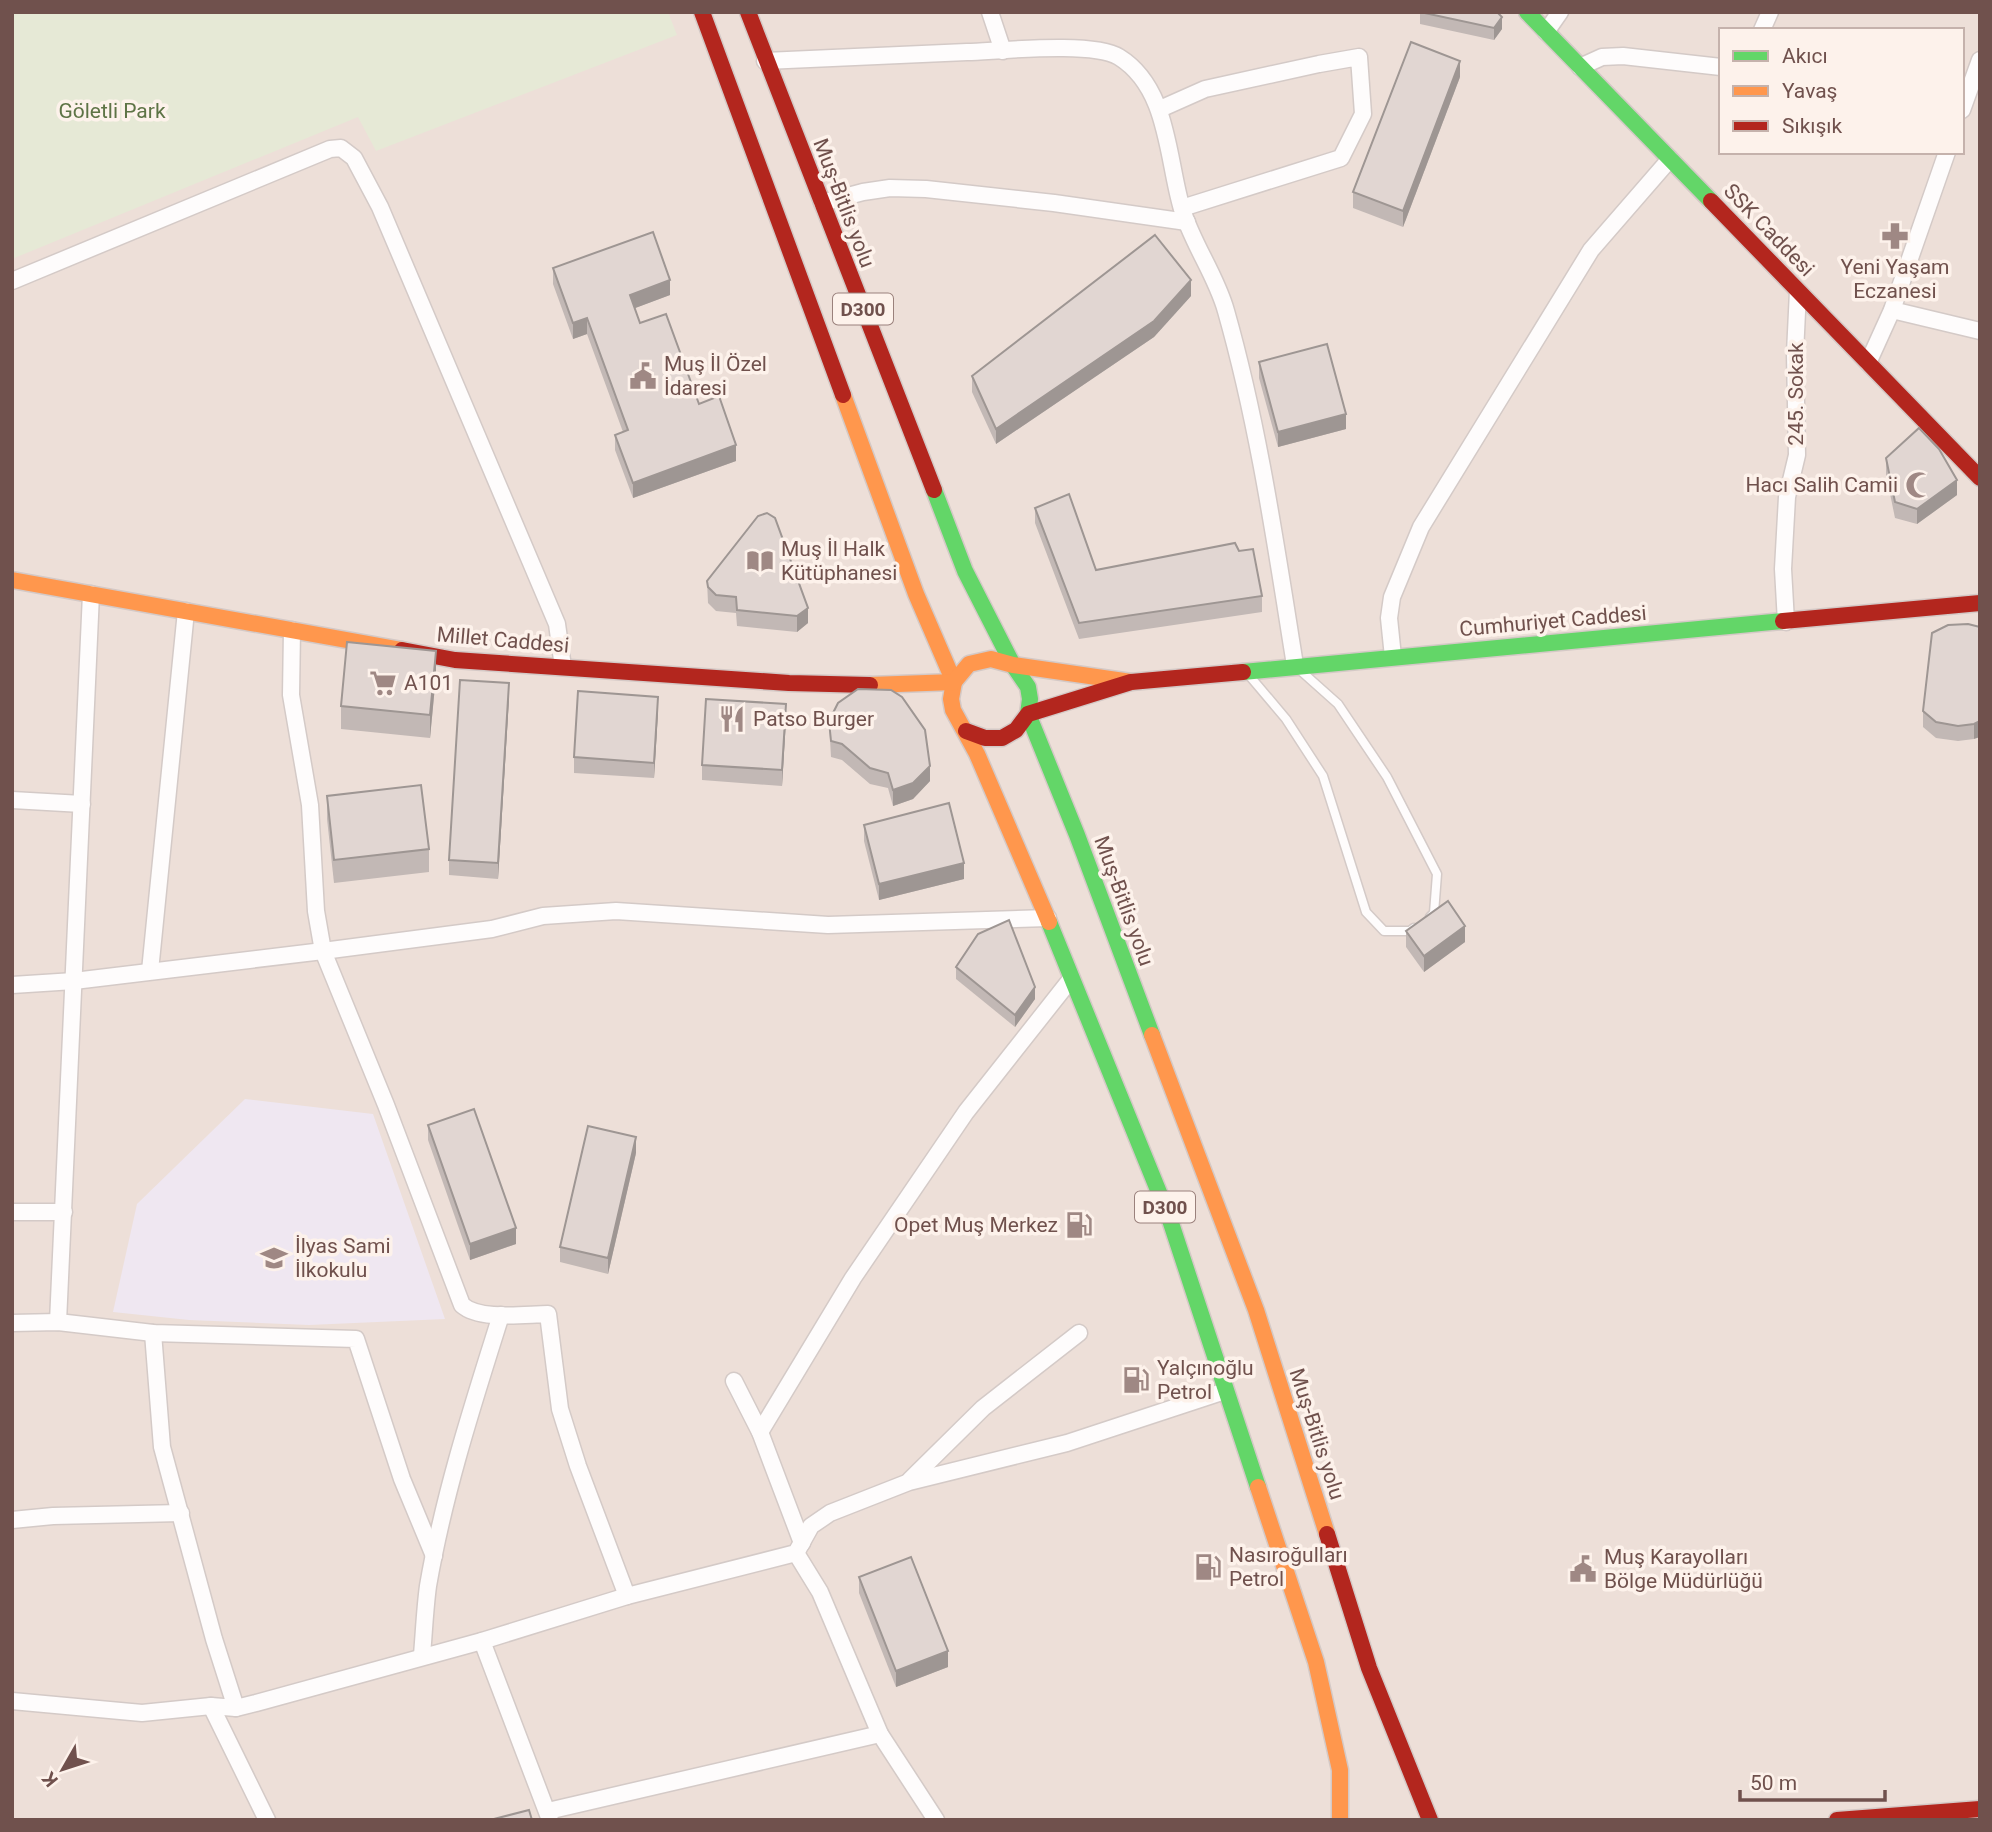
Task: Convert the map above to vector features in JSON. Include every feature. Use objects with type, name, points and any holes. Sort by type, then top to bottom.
[{"type":"main road","name":"D300","points":[[702,12],[912,582],[954,682],[950,694],[954,716],[966,731],[1048,918],[1169,1217],[1316,1662],[1340,1770],[1340,1820]]},
{"type":"main road","name":"Muş-Bitlis yolu","points":[[747,12],[965,571],[1013,665],[1023,675],[1029,687],[1028,713],[1077,835],[1256,1310],[1369,1668],[1430,1820]]},
{"type":"main road","name":"SSK Caddesi","points":[[1528,12],[1980,478]]},
{"type":"main road","name":"Millet Caddesi","points":[[12,580],[455,660],[789,683],[860,685],[954,682]]},
{"type":"main road","name":"Cumhuriyet Caddesi","points":[[966,731],[978,737],[1006,737],[1021,725],[1028,713],[1131,682],[1980,603]]},
{"type":"main road","name":"Cumhuriyet Caddesi","points":[[954,682],[960,672],[980,660],[1002,660],[1013,665],[1131,682]]},
{"type":"main road","points":[[1838,1820],[1980,1809]]},
{"type":"street","points":[[989,12],[1003,51]]},
{"type":"street","points":[[1546,32],[1560,12]]},
{"type":"street","points":[[1763,28],[1770,12]]},
{"type":"street","points":[[765,61],[1003,51],[1102,50],[1120,57],[1150,89],[1160,109],[1184,215],[1217,282],[1242,372],[1270,505],[1295,665]]},
{"type":"street","points":[[1580,67],[1602,57],[1623,56],[1719,67]]},
{"type":"street","points":[[822,204],[863,192],[890,188],[926,189],[1184,215],[1341,158],[1363,114],[1359,57],[1205,89],[1160,109]]},
{"type":"street","points":[[1964,104],[1980,60]]},
{"type":"street","points":[[12,281],[330,149],[341,148],[354,158],[380,207],[557,624],[563,667]]},
{"type":"street","points":[[1868,363],[1892,310],[1946,154]]},
{"type":"street","points":[[1393,657],[1389,618],[1392,597],[1421,527],[1591,250],[1670,159]]},
{"type":"street","name":"245. Sokak","points":[[1786,622],[1783,569],[1787,497],[1797,455],[1795,353],[1798,291]]},
{"type":"street","points":[[1892,310],[1980,331]]},
{"type":"street","points":[[58,1322],[91,594]]},
{"type":"street","points":[[150,971],[186,611]]},
{"type":"street","points":[[292,630],[291,695],[310,805],[316,911],[323,951],[386,1105],[462,1305],[475,1312],[501,1315],[548,1314],[560,1409],[578,1466],[627,1596]]},
{"type":"street","points":[[12,800],[82,804]]},
{"type":"street","points":[[12,985],[74,981],[323,951],[492,929],[543,916],[616,911],[828,925],[1048,918]]},
{"type":"street","points":[[760,1432],[853,1278],[966,1112],[1071,979]]},
{"type":"street","points":[[12,1212],[64,1212]]},
{"type":"street","points":[[422,1656],[428,1588],[434,1556],[463,1435],[501,1315]]},
{"type":"street","points":[[12,1323],[58,1322],[153,1333],[356,1339],[402,1479],[434,1556]]},
{"type":"street","points":[[153,1333],[162,1447],[214,1639],[236,1708]]},
{"type":"street","points":[[909,1482],[983,1408],[1079,1333]]},
{"type":"street","points":[[734,1381],[760,1432],[799,1548],[880,1734],[934,1819]]},
{"type":"street","points":[[12,1701],[142,1713],[211,1706],[236,1708],[482,1641],[627,1596],[799,1548],[811,1526],[830,1513],[909,1482],[1067,1443],[1225,1391]]},
{"type":"street","points":[[12,1520],[53,1516],[181,1513]]},
{"type":"street","points":[[482,1641],[549,1815],[880,1734]]},
{"type":"street","points":[[211,1706],[267,1820]]},
{"type":"lane","points":[[1246,672],[1286,719],[1323,776],[1366,912],[1384,931],[1410,931],[1434,913],[1437,874],[1387,776],[1338,704],[1295,665]]},
{"type":"shaded area","points":[[12,12],[1980,12],[1980,1820],[12,1820]]},
{"type":"shaded area","name":"İlyas Sami İlkokulu","points":[[245,1099],[373,1114],[445,1319],[309,1325],[189,1320],[113,1312],[137,1204]]},
{"type":"green space","name":"Göletli Park","points":[[12,12],[668,12],[677,35],[376,151],[358,117],[12,259]]},
{"type":"building","points":[[1420,12],[1497,12],[1502,17],[1494,28]]},
{"type":"building","points":[[1411,42],[1460,61],[1403,211],[1353,192]]},
{"type":"building","name":"Muş İl Özel İdaresi","points":[[653,232],[670,280],[630,295],[640,323],[666,314],[699,404],[719,396],[736,445],[633,483],[615,435],[628,430],[587,318],[573,323],[553,268]]},
{"type":"building","points":[[1155,235],[1191,280],[1154,321],[996,429],[972,376]]},
{"type":"building","points":[[1327,344],[1346,414],[1278,432],[1259,362]]},
{"type":"building","name":"Hacı Salih Camii","points":[[1919,428],[1939,449],[1957,480],[1917,509],[1895,502],[1886,458]]},
{"type":"building","points":[[1069,494],[1096,570],[1235,543],[1239,551],[1253,549],[1262,596],[1079,623],[1035,508]]},
{"type":"building","name":"Muş İl Halk Kütüphanesi","points":[[767,513],[775,518],[808,608],[797,616],[737,610],[736,597],[716,595],[708,587],[707,581],[758,516]]},
{"type":"building","points":[[1968,624],[1980,627],[1980,721],[1958,726],[1936,722],[1923,711],[1932,633],[1948,625]]},
{"type":"building","points":[[347,642],[436,651],[430,715],[341,706]]},
{"type":"building","points":[[460,680],[509,683],[498,863],[449,860]]},
{"type":"building","points":[[858,689],[891,690],[902,697],[925,730],[930,766],[913,783],[893,790],[888,773],[870,768],[842,744],[831,741],[829,721],[838,703]]},
{"type":"building","points":[[578,691],[658,697],[654,763],[574,757]]},
{"type":"building","points":[[706,699],[786,704],[782,770],[702,765]]},
{"type":"building","points":[[421,785],[429,849],[334,860],[327,796]]},
{"type":"building","points":[[949,803],[964,863],[879,884],[864,825]]},
{"type":"building","points":[[1448,901],[1465,926],[1424,956],[1406,931]]},
{"type":"building","points":[[1009,920],[1035,987],[1015,1015],[956,967],[978,934]]},
{"type":"building","points":[[474,1109],[516,1228],[470,1244],[428,1125]]},
{"type":"building","points":[[588,1126],[636,1137],[608,1258],[560,1247]]},
{"type":"building","points":[[911,1557],[948,1651],[896,1671],[859,1577]]},
{"type":"building","points":[[529,1810],[532,1820],[490,1820]]},
{"type":"traffic: fast","points":[[1527,12],[1711,201]]},
{"type":"traffic: fast","points":[[934,490],[965,571],[1013,665],[1028,687],[1028,714],[1077,835],[1152,1035]]},
{"type":"traffic: fast","points":[[1243,672],[1783,621]]},
{"type":"traffic: fast","points":[[1049,922],[1169,1217],[1258,1487]]},
{"type":"traffic: slow","points":[[843,395],[916,594],[954,682],[951,699],[953,710],[977,754],[1049,922]]},
{"type":"traffic: slow","points":[[12,580],[402,650]]},
{"type":"traffic: slow","points":[[870,685],[954,682],[969,664],[991,659],[1013,665],[1131,682]]},
{"type":"traffic: slow","points":[[1152,1035],[1256,1310],[1327,1534]]},
{"type":"traffic: slow","points":[[1258,1487],[1316,1662],[1340,1770],[1340,1820]]},
{"type":"traffic: jam","points":[[702,12],[843,395]]},
{"type":"traffic: jam","points":[[748,12],[934,490]]},
{"type":"traffic: jam","points":[[1711,201],[1980,478]]},
{"type":"traffic: jam","points":[[1783,621],[1980,603]]},
{"type":"traffic: jam","points":[[402,650],[455,660],[789,683],[870,685]]},
{"type":"traffic: jam","points":[[966,731],[985,738],[1002,738],[1016,730],[1028,714],[1131,682],[1243,672]]},
{"type":"traffic: jam","points":[[1327,1534],[1369,1668],[1430,1820]]},
{"type":"traffic: jam","points":[[1837,1820],[1980,1809]]},
{"type":"place","name":"Yeni Yaşam Eczanesi","points":[[1895,236]]},
{"type":"place","name":"Muş İl Özel İdaresi","points":[[643,376]]},
{"type":"place","name":"Hacı Salih Camii","points":[[1919,485]]},
{"type":"place","name":"Muş İl Halk Kütüphanesi","points":[[760,561]]},
{"type":"place","name":"A101","points":[[383,683]]},
{"type":"place","name":"Patso Burger","points":[[732,719]]},
{"type":"place","name":"Opet Muş Merkez","points":[[1079,1225]]},
{"type":"place","name":"İlyas Sami İlkokulu","points":[[274,1258]]},
{"type":"place","name":"Yalçınoğlu Petrol","points":[[1136,1380]]},
{"type":"place","name":"Nasıroğulları Petrol","points":[[1208,1567]]},
{"type":"place","name":"Muş Karayolları Bölge Müdürlüğü","points":[[1583,1569]]}]
